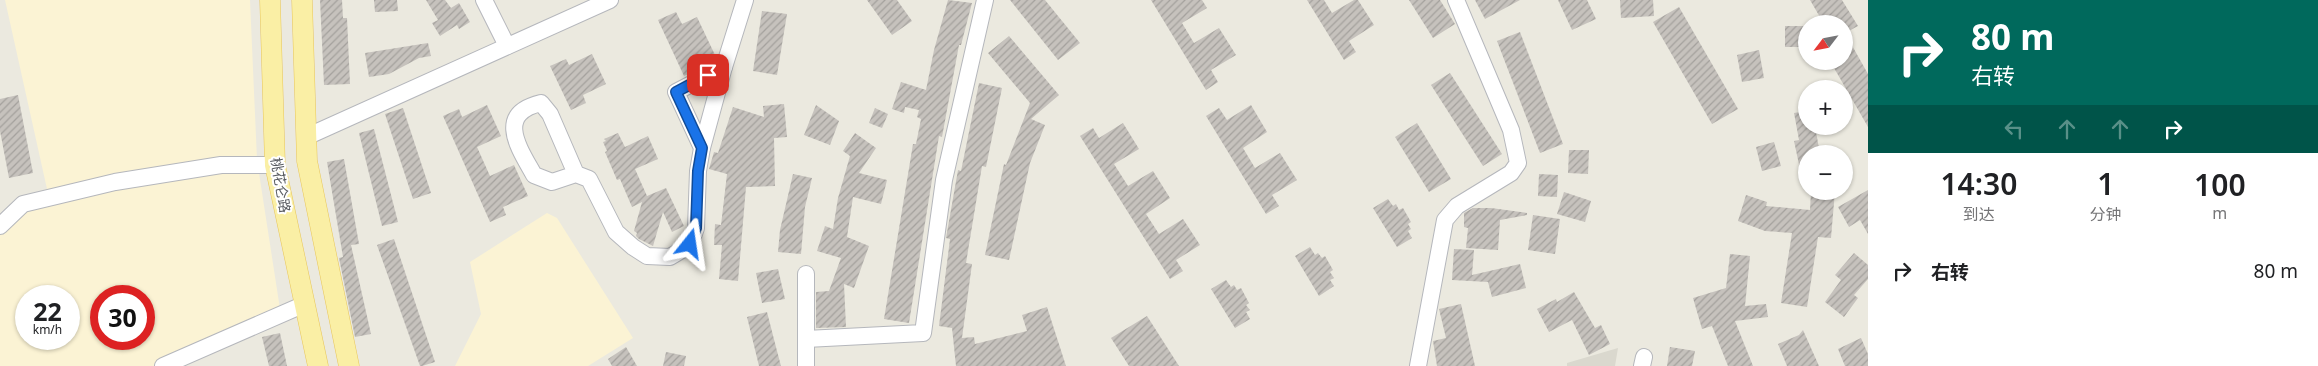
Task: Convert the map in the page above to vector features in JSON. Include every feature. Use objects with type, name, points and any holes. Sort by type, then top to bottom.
[{"type":"main road","name":"桃花仑路","points":[[270,0],[276,165],[318,366]]},
{"type":"main road","points":[[302,0],[307,161],[349,366]]},
{"type":"street","points":[[484,0],[507,46]]},
{"type":"street","points":[[306,137],[610,0]]},
{"type":"street","points":[[576,174],[550,114],[541,103],[527,107],[517,117],[513,134],[534,175],[552,182],[576,174],[589,179],[616,232],[647,256],[670,257],[690,244],[696,228],[698,171],[702,148],[744,0]]},
{"type":"street","points":[[806,339],[922,333],[944,180],[985,0]]},
{"type":"street","points":[[1418,366],[1445,220],[1457,206],[1511,173],[1518,163],[1511,130],[1456,0]]},
{"type":"street","points":[[702,148],[676,92],[724,67]]},
{"type":"street","points":[[0,226],[23,204],[115,182],[220,165],[276,165]]},
{"type":"street","points":[[806,274],[806,366]]},
{"type":"street","points":[[163,366],[305,304]]},
{"type":"shaded area","points":[[5,0],[250,0],[257,160],[280,309],[154,366],[0,366],[0,219],[21,197],[47,189]]},
{"type":"shaded area","points":[[547,213],[557,218],[633,338],[588,366],[455,366],[481,314],[470,262]]},
{"type":"shaded area","points":[[1618,348],[1615,366],[1567,366],[1567,363]]},
{"type":"building","points":[[320,0],[342,0],[343,18],[347,18],[350,84],[324,85]]},
{"type":"building","points":[[374,0],[397,0],[398,11],[375,12]]},
{"type":"building","points":[[426,0],[445,0],[451,8],[459,3],[470,22],[459,29],[457,25],[440,36],[432,23],[438,20]]},
{"type":"building","points":[[867,0],[897,0],[912,21],[892,35]]},
{"type":"building","points":[[948,0],[972,3],[961,45],[959,45],[942,137],[939,136],[909,323],[884,319],[913,144],[916,144],[921,119],[917,117],[919,110],[905,107],[904,113],[892,109],[901,82],[926,90],[934,50]]},
{"type":"building","points":[[1010,0],[1045,0],[1080,43],[1058,60]]},
{"type":"building","points":[[1151,0],[1202,0],[1207,8],[1182,23],[1194,43],[1219,28],[1236,55],[1211,70],[1218,82],[1206,90]]},
{"type":"building","points":[[1307,0],[1324,0],[1332,13],[1354,0],[1358,0],[1374,25],[1349,41],[1356,52],[1344,60]]},
{"type":"building","points":[[1409,0],[1440,0],[1455,24],[1433,38]]},
{"type":"building","points":[[1475,0],[1520,0],[1485,19]]},
{"type":"building","points":[[1558,0],[1587,0],[1596,19],[1572,30]]},
{"type":"building","points":[[1620,0],[1653,0],[1654,16],[1621,18]]},
{"type":"building","points":[[1810,0],[1842,0],[1851,15],[1819,15]]},
{"type":"building","points":[[1679,7],[1738,109],[1712,124],[1653,22]]},
{"type":"building","points":[[762,11],[787,14],[777,75],[753,71]]},
{"type":"building","points":[[676,12],[682,24],[697,17],[715,55],[698,62],[701,68],[684,76],[658,20]]},
{"type":"building","points":[[1853,18],[1858,26],[1853,29]]},
{"type":"building","points":[[1785,26],[1798,26],[1798,47],[1785,47]]},
{"type":"building","points":[[1520,32],[1563,144],[1540,153],[1497,41]]},
{"type":"building","points":[[1009,36],[1059,95],[1031,119],[1045,125],[1030,163],[1009,260],[985,255],[1004,164],[1006,165],[1030,103],[988,53]]},
{"type":"building","points":[[428,43],[431,56],[419,58],[389,74],[369,77],[365,53]]},
{"type":"building","points":[[1853,47],[1868,74],[1868,127],[1853,101],[1853,80],[1841,80],[1835,70],[1853,70]]},
{"type":"building","points":[[1759,50],[1764,78],[1742,82],[1737,55]]},
{"type":"building","points":[[592,54],[606,84],[583,95],[586,103],[571,110],[550,66],[566,59],[569,65]]},
{"type":"building","points":[[1450,73],[1502,154],[1483,166],[1431,85]]},
{"type":"building","points":[[979,83],[1002,88],[986,167],[982,166],[966,263],[972,264],[962,338],[974,337],[975,344],[1027,331],[1022,315],[1047,307],[1066,366],[956,366],[952,328],[939,326],[950,239],[946,238],[958,170],[961,171]]},
{"type":"building","points":[[18,95],[33,173],[9,178],[0,131],[0,99]]},
{"type":"building","points":[[784,104],[787,137],[774,138],[775,186],[746,187],[738,281],[719,279],[722,245],[714,245],[715,224],[721,225],[727,174],[709,169],[714,152],[718,153],[733,107],[764,117],[763,106]]},
{"type":"building","points":[[487,105],[501,136],[477,147],[490,176],[514,165],[528,196],[503,207],[506,215],[490,222],[443,116],[459,109],[462,117]]},
{"type":"building","points":[[816,105],[839,121],[830,145],[804,135]]},
{"type":"building","points":[[1251,105],[1267,132],[1243,148],[1255,168],[1280,153],[1297,180],[1272,195],[1279,206],[1266,214],[1206,116],[1219,108],[1227,120]]},
{"type":"building","points":[[403,108],[431,193],[413,199],[385,114]]},
{"type":"building","points":[[875,108],[888,114],[882,128],[869,123]]},
{"type":"building","points":[[1798,112],[1798,135],[1794,113]]},
{"type":"building","points":[[1123,123],[1139,149],[1114,164],[1128,186],[1153,171],[1170,198],[1146,214],[1159,234],[1183,219],[1200,245],[1176,260],[1183,271],[1170,279],[1080,136],[1093,128],[1099,138]]},
{"type":"building","points":[[1417,123],[1451,179],[1429,192],[1395,137]]},
{"type":"building","points":[[374,129],[398,222],[382,226],[359,133]]},
{"type":"building","points":[[618,133],[625,147],[648,136],[658,159],[635,169],[647,196],[666,188],[684,226],[672,232],[663,212],[653,246],[636,236],[637,233],[634,231],[642,202],[632,207],[620,179],[617,180],[605,152],[607,151],[603,142],[606,141],[604,139]]},
{"type":"building","points":[[855,133],[876,148],[859,173],[887,180],[881,204],[853,197],[847,237],[869,246],[854,288],[844,284],[846,327],[816,328],[816,292],[829,291],[841,258],[817,251],[825,226],[833,229],[838,198],[850,156],[843,151]]},
{"type":"building","points":[[1798,135],[1817,135],[1818,145],[1798,145],[1798,160],[1794,141],[1799,140]]},
{"type":"building","points":[[1774,142],[1781,166],[1762,171],[1756,147]]},
{"type":"building","points":[[1569,150],[1589,150],[1588,174],[1568,173]]},
{"type":"building","points":[[344,159],[359,244],[351,245],[371,334],[355,337],[339,258],[343,257],[327,162]]},
{"type":"building","points":[[793,174],[812,178],[805,207],[801,254],[778,252],[780,230]]},
{"type":"building","points":[[1539,174],[1558,175],[1557,197],[1538,196]]},
{"type":"building","points":[[1868,190],[1868,234],[1860,220],[1849,227],[1838,207]]},
{"type":"building","points":[[1564,192],[1591,201],[1585,222],[1557,214]]},
{"type":"building","points":[[1746,195],[1767,202],[1766,206],[1810,210],[1811,200],[1834,200],[1831,238],[1818,237],[1807,307],[1781,303],[1792,233],[1765,231],[1738,221]]},
{"type":"building","points":[[1388,199],[1393,206],[1396,204],[1399,210],[1403,208],[1411,222],[1408,224],[1411,229],[1408,231],[1412,238],[1397,247],[1373,208]]},
{"type":"building","points":[[1473,208],[1491,208],[1527,213],[1527,215],[1500,220],[1498,250],[1466,248],[1468,228],[1464,227],[1464,213]]},
{"type":"building","points":[[1533,215],[1560,219],[1555,254],[1528,250]]},
{"type":"building","points":[[394,239],[435,362],[422,366],[420,366],[377,245]]},
{"type":"building","points":[[1310,247],[1315,255],[1318,253],[1322,258],[1325,256],[1333,270],[1330,272],[1334,278],[1330,280],[1334,286],[1319,296],[1295,256]]},
{"type":"building","points":[[1454,249],[1474,250],[1472,275],[1520,264],[1526,288],[1492,297],[1488,282],[1452,280]]},
{"type":"building","points":[[1854,253],[1868,265],[1868,279],[1854,295],[1858,298],[1844,317],[1825,302],[1841,280],[1835,275]]},
{"type":"building","points":[[1730,254],[1750,256],[1745,306],[1766,304],[1768,317],[1735,321],[1753,366],[1728,366],[1712,326],[1702,329],[1693,298],[1726,288]]},
{"type":"building","points":[[778,269],[785,299],[762,303],[756,273]]},
{"type":"building","points":[[1226,280],[1231,287],[1234,285],[1237,290],[1241,288],[1249,303],[1246,305],[1250,310],[1246,312],[1250,319],[1235,328],[1211,289]]},
{"type":"building","points":[[1574,292],[1595,328],[1601,325],[1610,344],[1589,355],[1572,320],[1549,332],[1537,309],[1556,299],[1557,302]]},
{"type":"building","points":[[1461,304],[1475,366],[1437,366],[1433,341],[1446,338],[1439,309]]},
{"type":"building","points":[[767,312],[781,366],[759,366],[747,317]]},
{"type":"building","points":[[1147,316],[1179,366],[1129,366],[1111,338]]},
{"type":"building","points":[[1803,330],[1819,366],[1787,366],[1778,344],[1799,335]]},
{"type":"building","points":[[280,333],[287,366],[269,366],[262,337]]},
{"type":"building","points":[[1861,338],[1868,354],[1868,366],[1845,366],[1838,349]]},
{"type":"building","points":[[626,347],[637,366],[612,366],[608,359]]},
{"type":"building","points":[[1670,347],[1695,351],[1692,366],[1667,366]]},
{"type":"building","points":[[666,352],[686,356],[684,366],[663,366]]},
{"type":"route","points":[[690,244],[696,228],[698,171],[702,148],[676,92],[708,75]]}]
